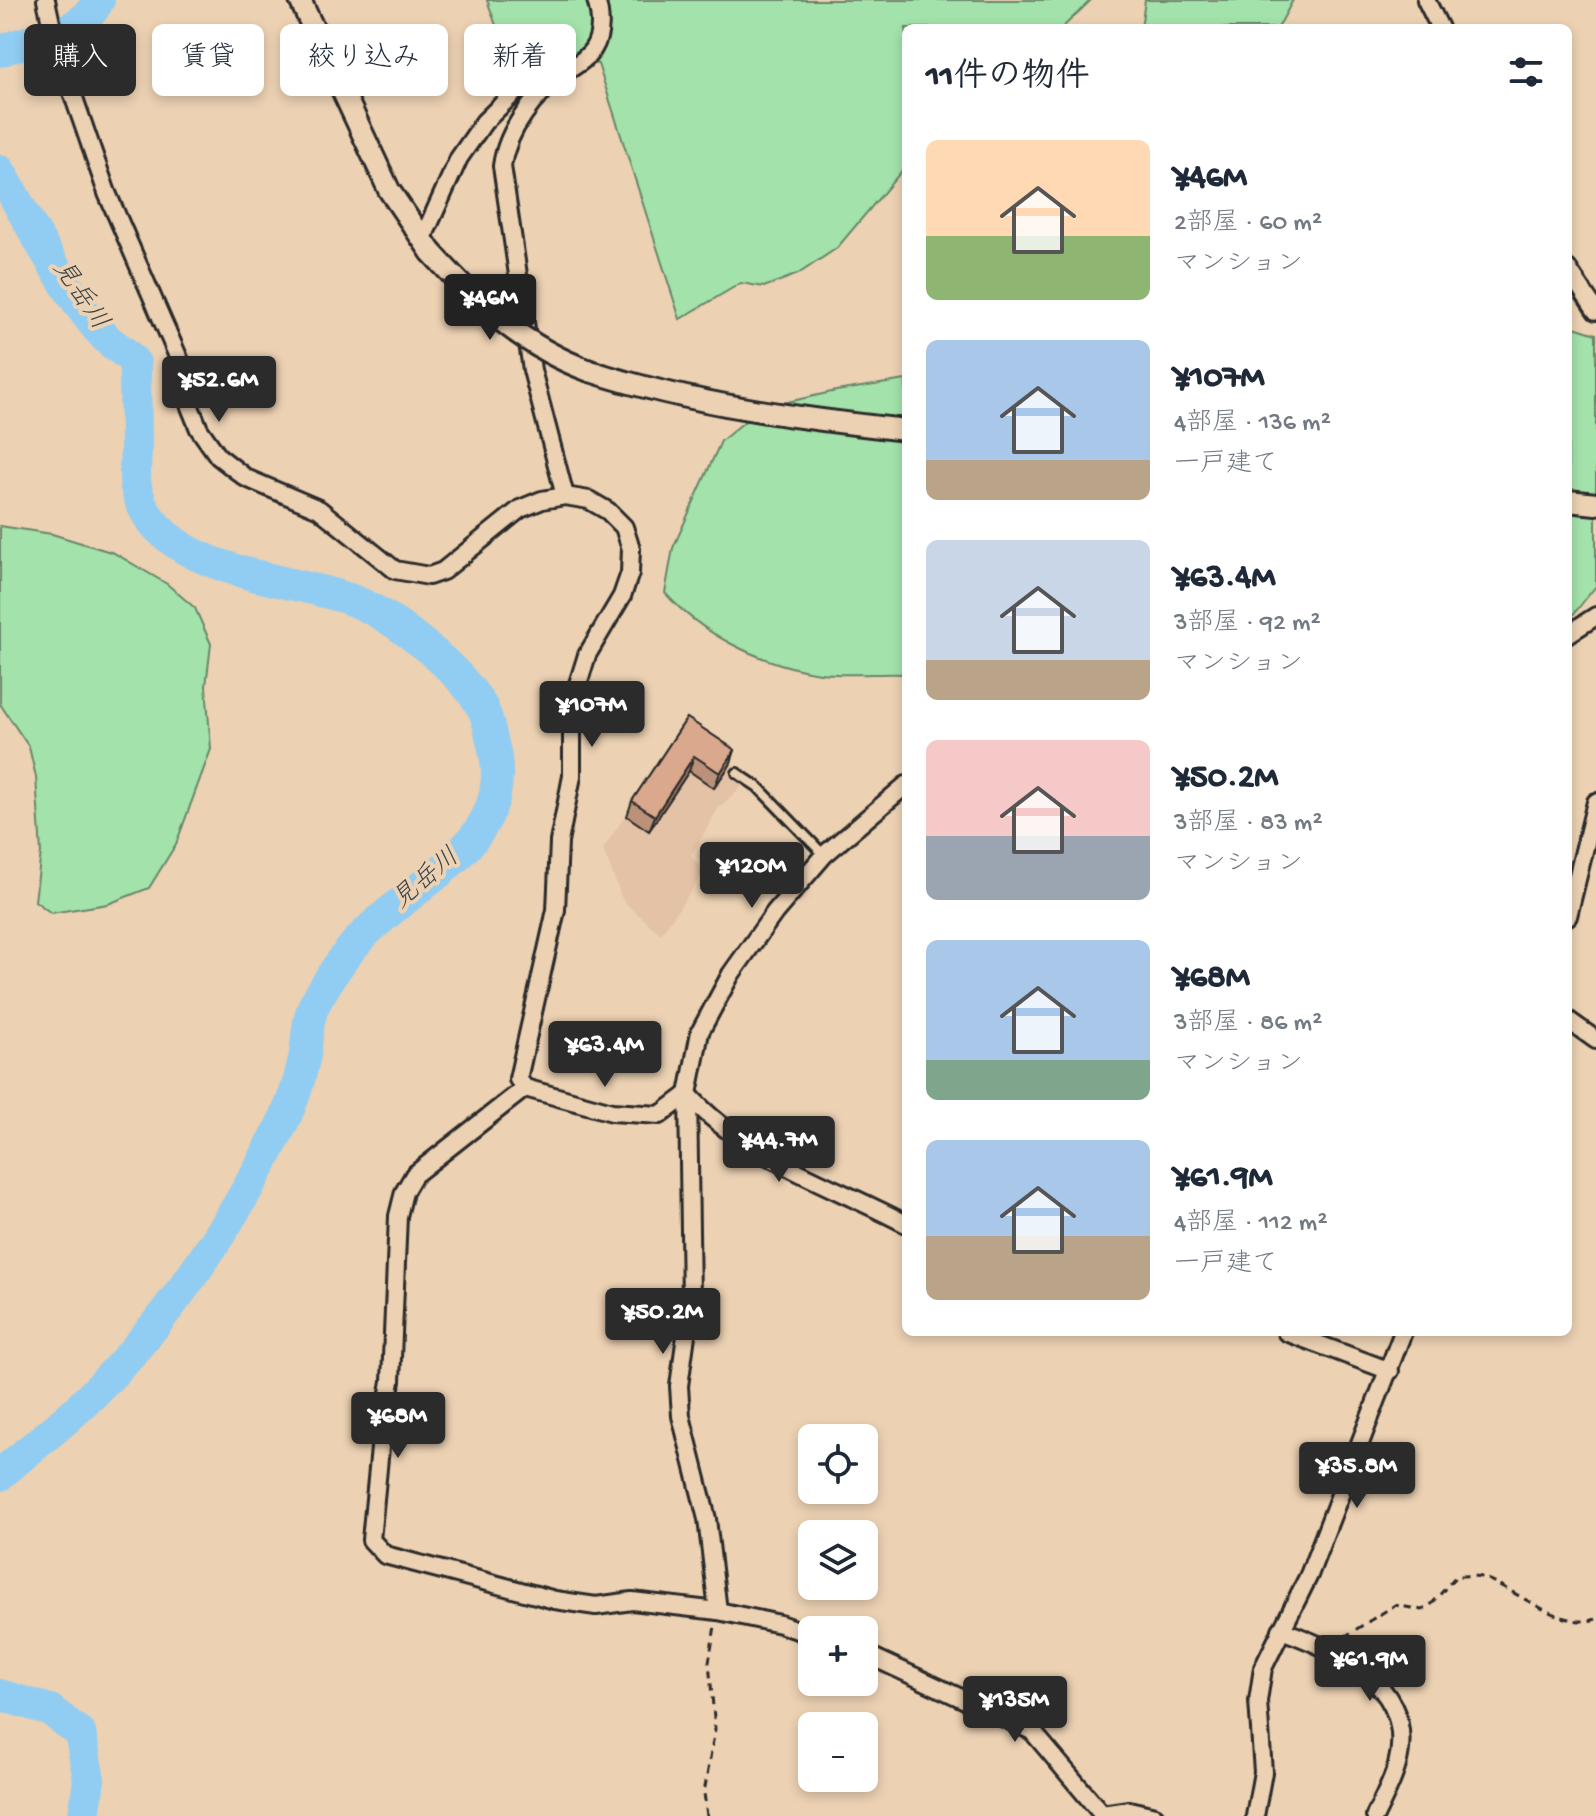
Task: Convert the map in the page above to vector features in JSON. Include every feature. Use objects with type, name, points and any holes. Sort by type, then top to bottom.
[{"type":"street","points":[[46,0],[56,46],[117,220],[180,361],[186,397],[199,429],[218,456],[246,478],[319,509],[395,570],[413,576],[429,576],[443,571],[520,509],[542,500],[565,496],[589,500],[608,511],[624,527],[631,549],[630,573],[622,596],[587,655],[572,703],[572,776],[559,842],[556,910],[539,999],[518,1079],[525,1088],[612,1112],[660,1115],[688,1094]]},
{"type":"street","points":[[300,0],[389,190],[427,246],[466,290],[515,334],[562,361],[656,392],[807,419],[902,430]]},
{"type":"street","points":[[576,63],[592,50],[600,32],[596,0]]},
{"type":"street","points":[[1426,0],[1438,24]]},
{"type":"street","points":[[427,246],[459,158],[484,122],[511,96]]},
{"type":"street","points":[[543,96],[515,127],[505,146],[502,166],[532,370],[565,496]]},
{"type":"street","points":[[1572,275],[1596,311]]},
{"type":"street","points":[[1572,501],[1596,504]]},
{"type":"street","points":[[1572,631],[1596,616]]},
{"type":"street","points":[[718,1611],[707,1519],[681,1416],[679,1386],[691,1299],[688,1094],[700,1032],[731,974],[775,912],[824,855],[902,788]]},
{"type":"street","points":[[1572,900],[1596,802]]},
{"type":"street","points":[[1572,1023],[1596,1040]]},
{"type":"street","points":[[525,1088],[430,1159],[404,1192],[398,1216],[391,1381],[378,1462],[371,1540],[385,1555],[555,1600],[596,1606],[632,1601],[718,1611],[798,1630]]},
{"type":"street","points":[[688,1094],[710,1119],[772,1158],[902,1222]]},
{"type":"street","points":[[1297,1336],[1390,1371]]},
{"type":"street","points":[[1255,1816],[1263,1772],[1258,1701],[1263,1668],[1309,1575],[1402,1336]]},
{"type":"street","points":[[1281,1630],[1329,1649],[1381,1686],[1396,1710],[1398,1762],[1375,1816]]},
{"type":"street","points":[[878,1660],[1032,1731],[1102,1814],[1129,1810],[1155,1816]]},
{"type":"lane","points":[[737,773],[758,787],[824,855]]},
{"type":"path","points":[[1329,1649],[1395,1605],[1422,1610],[1429,1607],[1456,1576],[1478,1576],[1529,1604],[1586,1622],[1596,1619]]},
{"type":"path","points":[[707,1816],[704,1793],[715,1729],[709,1662],[718,1611]]},
{"type":"shaded area","points":[[682,729],[752,778],[719,807],[691,856],[704,872],[661,934],[623,901],[603,849]]},
{"type":"green space","points":[[487,0],[1091,0],[1066,24],[902,24],[902,171],[837,248],[798,274],[764,287],[741,283],[680,319],[598,64],[576,62],[576,24],[496,24]]},
{"type":"green space","points":[[1145,0],[1293,0],[1280,24],[1142,24]]},
{"type":"green space","points":[[1572,326],[1596,334],[1596,586],[1572,616]]},
{"type":"green space","points":[[902,381],[902,674],[820,673],[768,660],[712,633],[665,593],[673,548],[721,441],[761,408]]},
{"type":"green space","points":[[0,526],[52,534],[114,553],[167,584],[195,608],[211,644],[206,686],[211,749],[176,844],[149,888],[108,904],[51,913],[35,901],[41,852],[36,777],[29,747],[0,704]]},
{"type":"building","points":[[687,718],[735,750],[720,773],[694,756],[655,816],[632,801]]},
{"type":"waterway","name":"見岳川","points":[[0,51],[68,29],[80,22],[99,0]]},
{"type":"waterway","name":"見岳川","points":[[0,171],[78,303],[107,339],[135,363],[135,480],[150,518],[170,539],[196,555],[259,577],[349,599],[404,629],[458,676],[482,707],[493,744],[497,776],[493,803],[481,828],[464,849],[366,933],[325,986],[310,1017],[303,1064],[287,1113],[240,1202],[195,1272],[119,1367],[69,1417],[0,1475]]},
{"type":"waterway","name":"見岳川","points":[[0,1695],[50,1710],[80,1733],[89,1779],[84,1816]]}]
